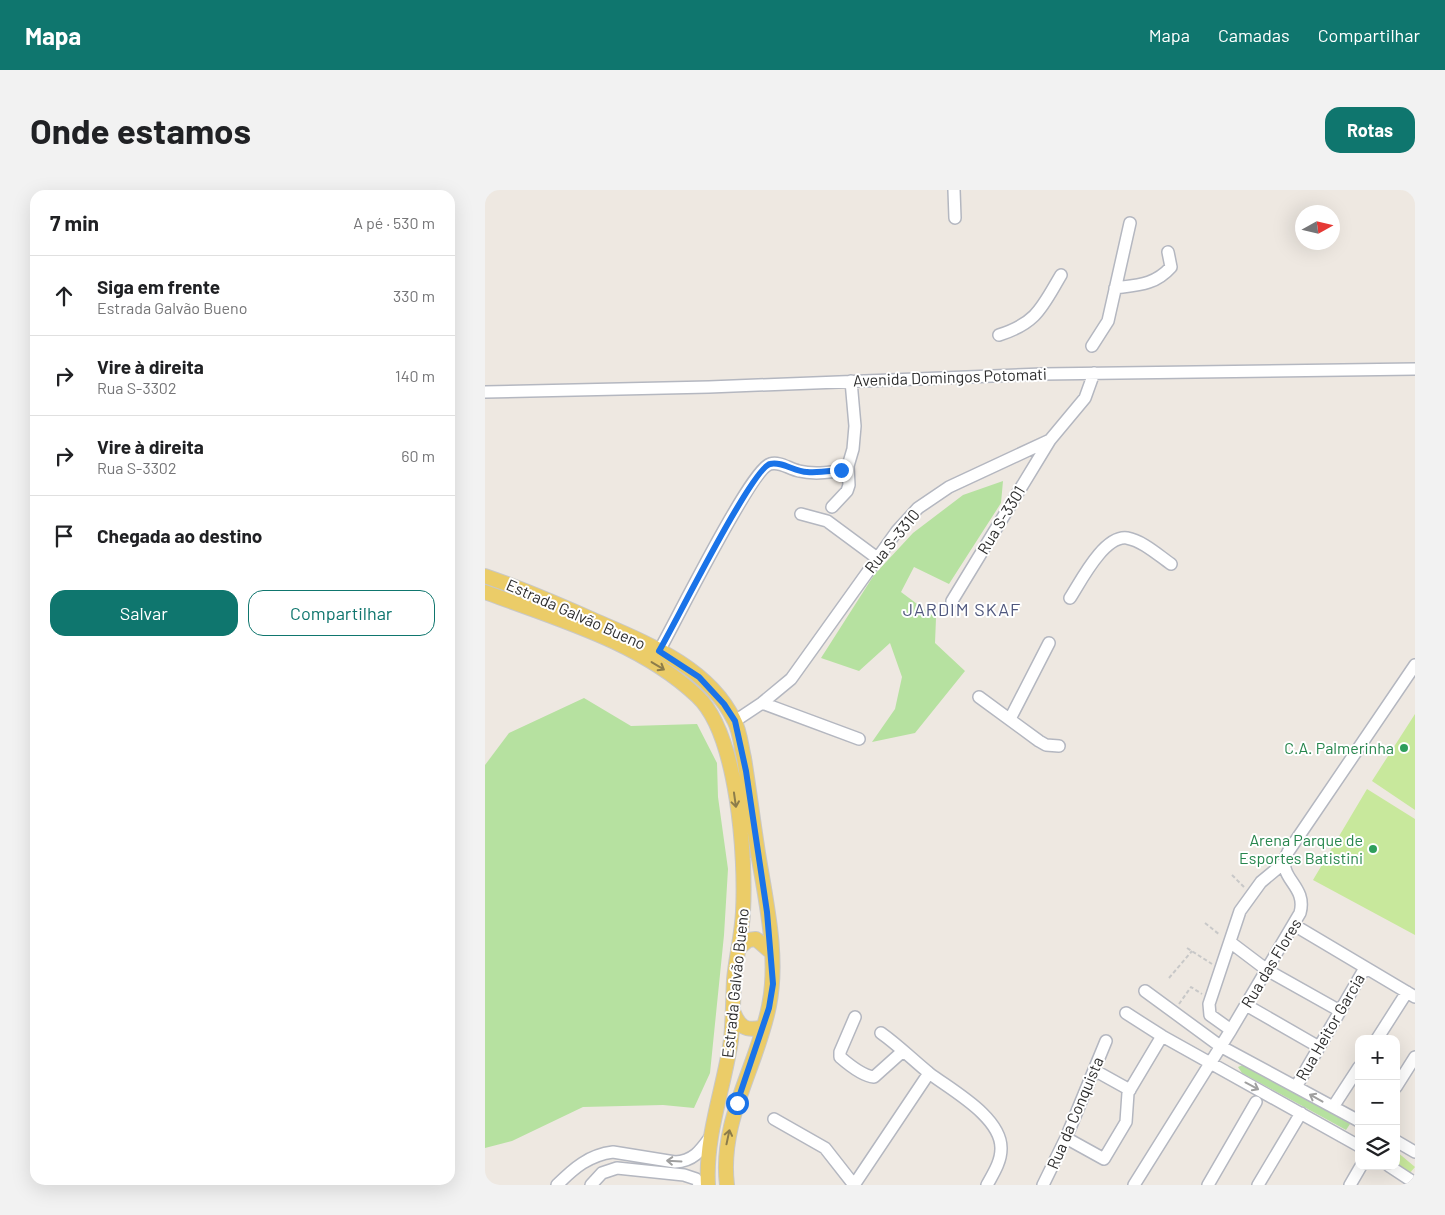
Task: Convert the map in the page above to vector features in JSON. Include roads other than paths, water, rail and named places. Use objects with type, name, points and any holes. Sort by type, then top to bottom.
[{"type":"main road","name":"Estrada Galvão Bueno","points":[[485,576],[570,610],[659,651],[699,677],[724,704],[735,721],[746,771],[771,952],[773,984],[763,1027],[737,1103],[728,1137],[725,1172],[727,1185]]},
{"type":"main road","name":"Estrada Galvão Bueno","points":[[485,592],[613,642],[675,677],[709,708],[726,745],[741,836],[744,891],[733,1010],[725,1074],[711,1136],[708,1185]]},
{"type":"main road","points":[[738,949],[748,940],[756,938],[771,952]]},
{"type":"main road","points":[[733,1010],[737,1021],[745,1029],[750,1030],[763,1027]]},
{"type":"street","points":[[955,190],[955,218]]},
{"type":"street","points":[[1092,346],[1108,321],[1130,223]]},
{"type":"street","points":[[1115,288],[1138,285],[1161,278],[1171,267],[1168,252]]},
{"type":"street","points":[[999,335],[1020,329],[1034,318],[1061,275]]},
{"type":"street","name":"Avenida Domingos Potomati","points":[[485,392],[1094,373],[1415,369]]},
{"type":"street","name":"Rua S-3310","points":[[735,721],[762,703],[791,678],[897,531],[928,500],[978,473],[1051,440],[1085,398],[1094,373]]},
{"type":"street","points":[[832,507],[847,491],[850,477],[848,466],[853,449],[855,426],[851,381]]},
{"type":"street","name":"Rua S-3301","points":[[952,601],[1051,440]]},
{"type":"street","points":[[659,651],[733,514],[762,468],[771,464],[777,464],[799,471],[817,472],[841,470],[848,466]]},
{"type":"street","points":[[801,514],[827,521],[877,558]]},
{"type":"street","points":[[1070,598],[1110,542],[1126,538],[1141,543],[1171,564]]},
{"type":"street","points":[[1010,719],[1049,643]]},
{"type":"street","points":[[1231,1030],[1210,1015],[1210,999],[1240,911],[1251,894],[1267,876],[1285,862],[1288,852],[1415,665]]},
{"type":"street","points":[[979,696],[1046,745],[1059,746]]},
{"type":"street","points":[[762,703],[859,739]]},
{"type":"street","name":"Rua das Flores","points":[[1134,1185],[1246,1006],[1300,913],[1303,899],[1287,873],[1285,862]]},
{"type":"street","points":[[1294,925],[1411,995],[1380,1035]]},
{"type":"street","points":[[1230,942],[1267,970],[1340,1011]]},
{"type":"street","name":"Rua Heitor Garcia","points":[[1296,1087],[1365,968]]},
{"type":"street","points":[[1145,991],[1220,1046],[1355,1119]]},
{"type":"street","points":[[1246,1006],[1319,1047]]},
{"type":"street","points":[[1127,1013],[1209,1063],[1301,1112],[1355,1144]]},
{"type":"street","points":[[855,1017],[840,1052],[840,1057],[844,1060],[868,1076],[874,1077],[903,1051]]},
{"type":"street","points":[[881,1033],[985,1116],[1000,1139],[1001,1149],[999,1162],[987,1185]]},
{"type":"street","points":[[1065,1138],[1104,1159],[1126,1122],[1127,1100],[1130,1090],[1162,1036]]},
{"type":"street","name":"Rua da Conquista","points":[[1043,1185],[1106,1040]]},
{"type":"street","points":[[1400,1081],[1415,1057]]},
{"type":"street","points":[[1094,1070],[1130,1090]]},
{"type":"street","points":[[774,1119],[825,1148],[854,1185],[929,1073]]},
{"type":"street","points":[[1333,1107],[1355,1073]]},
{"type":"street","points":[[1208,1185],[1256,1102]]},
{"type":"street","points":[[1258,1185],[1301,1112]]},
{"type":"street","points":[[557,1185],[572,1170],[588,1159],[613,1152],[684,1162],[696,1156],[711,1136]]},
{"type":"street","points":[[1400,1143],[1414,1148]]},
{"type":"street","points":[[591,1185],[602,1173],[617,1168],[684,1176],[696,1179],[700,1185]]},
{"type":"street","points":[[1350,1185],[1359,1170]]},
{"type":"street","points":[[1394,1170],[1407,1181]]},
{"type":"place","name":"C.A. Palmerinha","points":[[1404,748]]},
{"type":"place","name":"Arena Parque de Esportes Batistini","points":[[1373,849]]},
{"type":"district","name":"JARDIM SKAF","points":[[962,610]]}]
